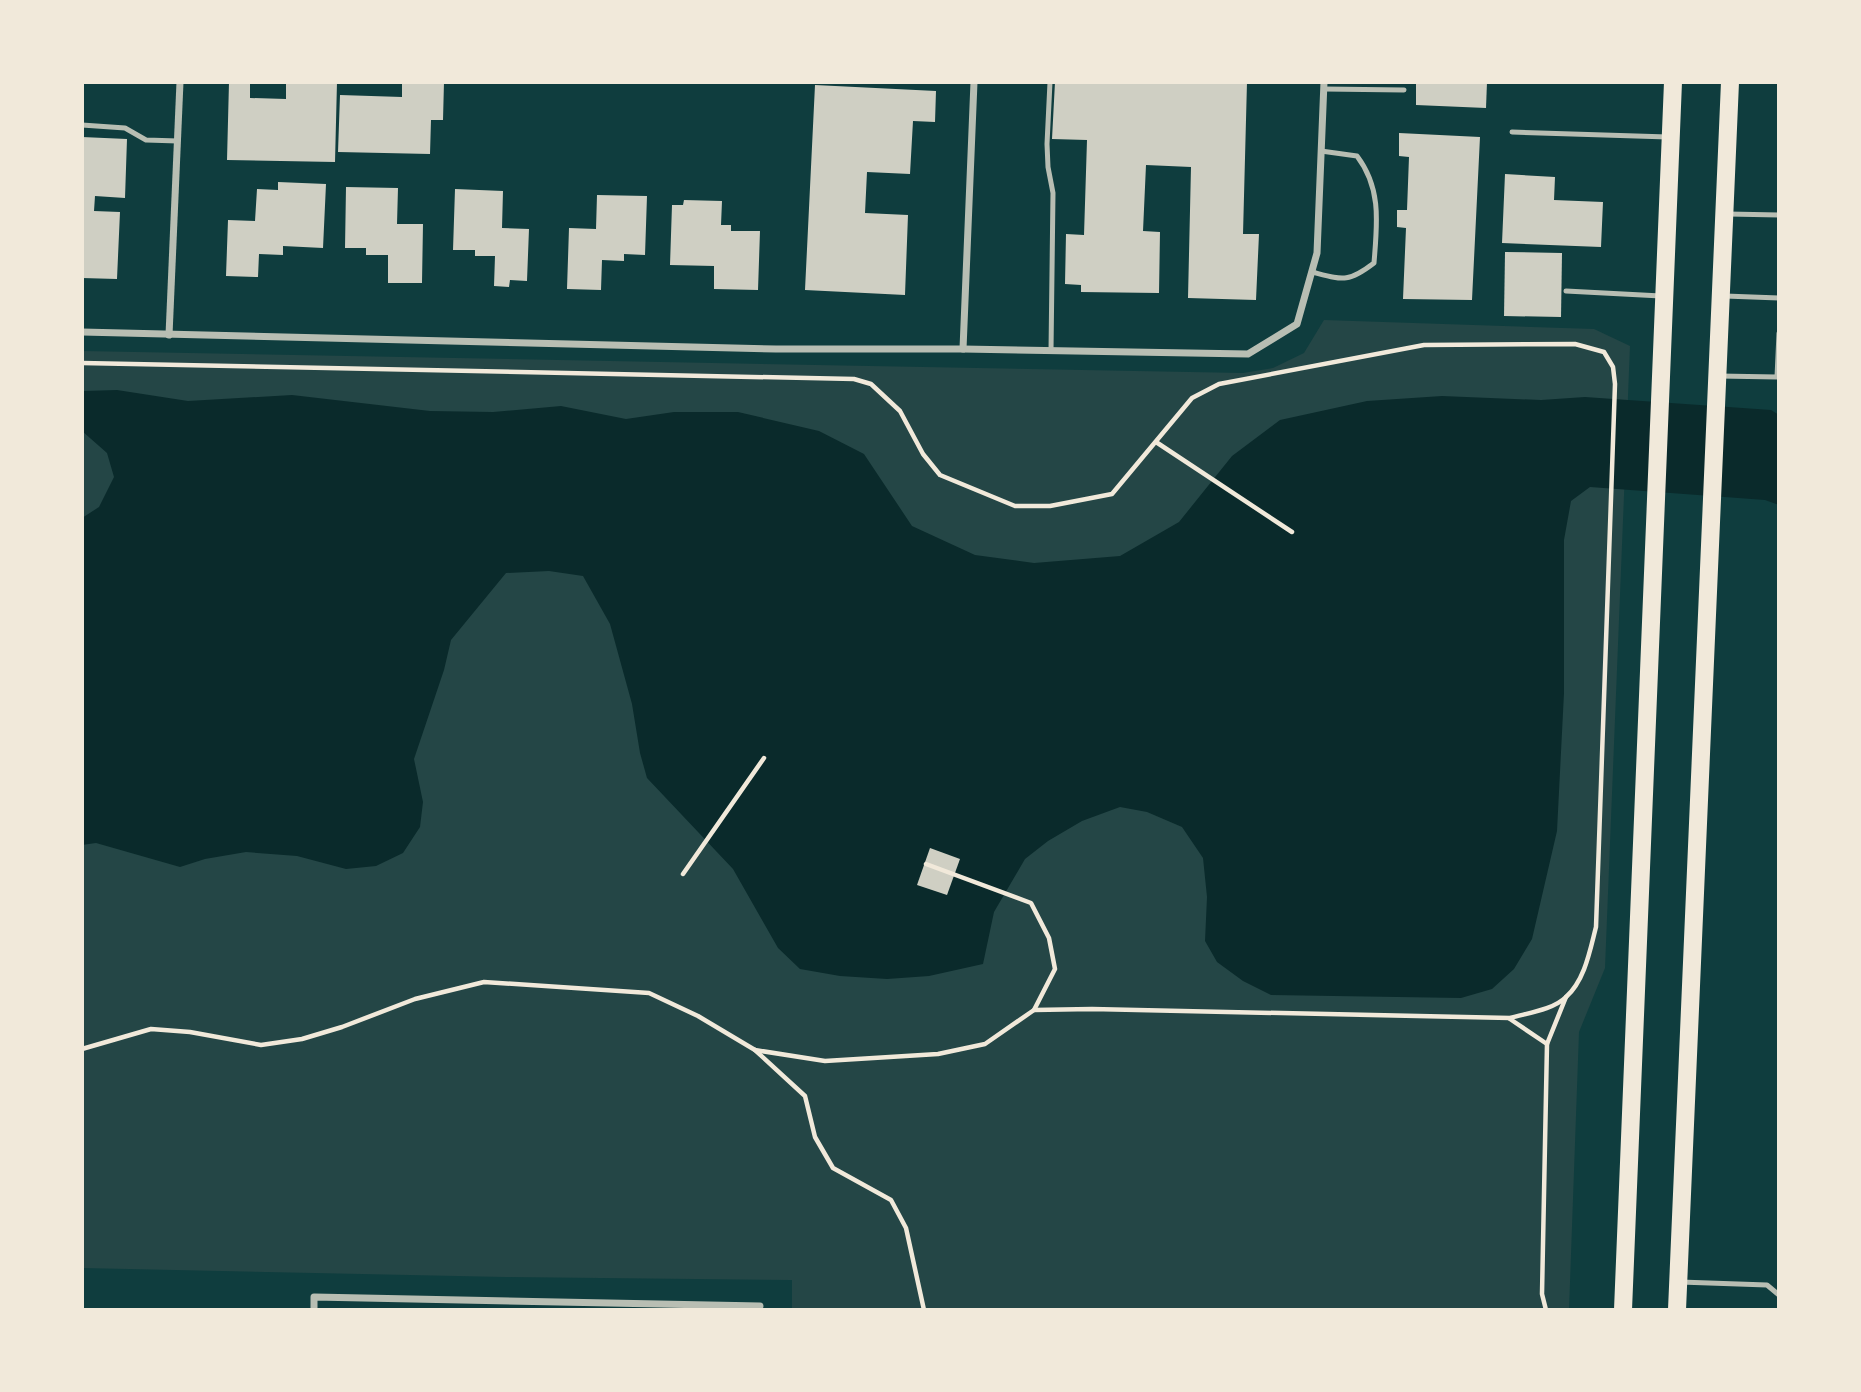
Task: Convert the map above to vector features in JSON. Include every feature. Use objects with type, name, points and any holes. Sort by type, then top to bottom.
[{"type":"main road","points":[[1623,1310],[1673,82]]},
{"type":"main road","points":[[1677,1310],[1713,527],[1730,82]]},
{"type":"street","points":[[169,335],[180,82]]},
{"type":"street","points":[[963,349],[974,82]]},
{"type":"street","points":[[82,332],[762,349],[1248,354],[1297,324],[1312,272],[1317,253],[1324,85]]},
{"type":"street","points":[[314,1310],[314,1297],[760,1308]]},
{"type":"lane","points":[[1050,82],[1047,144],[1053,193],[1051,351]]},
{"type":"lane","points":[[1324,85],[1404,90]]},
{"type":"lane","points":[[82,125],[125,128],[146,141],[178,141]]},
{"type":"lane","points":[[1512,132],[1671,138]]},
{"type":"lane","points":[[1312,272],[1337,279],[1356,277],[1374,262],[1378,208],[1374,186],[1366,168],[1357,156],[1321,151]]},
{"type":"lane","points":[[1725,214],[1779,215]]},
{"type":"lane","points":[[1566,291],[1664,296]]},
{"type":"lane","points":[[1721,296],[1779,298]]},
{"type":"lane","points":[[1718,381],[1778,379],[1779,333]]},
{"type":"lane","points":[[1678,1282],[1767,1285],[1779,1295]]},
{"type":"path","points":[[82,363],[854,379],[871,384],[900,411],[923,454],[940,475],[1015,506],[1050,506],[1112,494],[1192,398],[1219,384],[1424,345],[1575,344],[1604,352],[1613,367],[1615,384],[1596,926],[1585,969],[1566,997],[1547,1044],[1542,1294],[1546,1310]]},
{"type":"path","points":[[1156,442],[1292,532]]},
{"type":"path","points":[[682,874],[765,758]]},
{"type":"path","points":[[755,1050],[825,1061],[938,1054],[985,1044],[1034,1010],[1055,969],[1049,938],[1031,903],[926,863]]},
{"type":"path","points":[[82,1049],[151,1029],[190,1032],[261,1045],[302,1039],[415,999],[484,982],[649,993],[698,1016],[755,1050],[805,1096],[816,1137],[833,1168],[891,1199],[906,1228],[924,1310]]},
{"type":"path","points":[[1034,1010],[1106,1009],[1510,1018],[1547,1007],[1566,997]]},
{"type":"path","points":[[1510,1018],[1547,1044]]},
{"type":"shaded area","points":[[1324,320],[1594,329],[1630,346],[1605,968],[1579,1032],[1569,1310],[792,1310],[792,1280],[82,1268],[82,351],[1243,373],[1273,368],[1304,353]]},
{"type":"shaded area","points":[[117,390],[188,401],[292,395],[430,411],[493,412],[561,406],[626,419],[674,412],[738,412],[819,431],[864,454],[912,526],[975,555],[1034,563],[1120,556],[1179,522],[1232,456],[1280,420],[1367,401],[1442,396],[1541,400],[1585,397],[1771,410],[1779,415],[1779,505],[1765,500],[1590,487],[1571,501],[1564,540],[1564,693],[1557,831],[1532,939],[1514,969],[1492,989],[1461,998],[1271,995],[1243,981],[1217,962],[1205,941],[1207,897],[1203,858],[1182,827],[1147,812],[1120,807],[1082,821],[1048,841],[1025,859],[994,912],[983,964],[929,976],[887,979],[840,976],[800,969],[778,948],[733,869],[647,778],[632,704],[610,624],[583,576],[549,571],[506,573],[451,640],[444,670],[414,759],[423,802],[420,827],[403,853],[376,866],[346,869],[297,856],[246,852],[205,859],[180,867],[96,843],[82,845],[82,518],[99,507],[114,477],[107,453],[82,431],[82,391]]},
{"type":"building","points":[[229,82],[250,82],[250,98],[286,99],[286,82],[337,82],[335,162],[227,160]]},
{"type":"building","points":[[402,82],[444,82],[443,120],[431,120],[430,154],[338,152],[340,95],[402,97]]},
{"type":"building","points":[[1055,82],[1247,82],[1243,234],[1259,234],[1256,300],[1188,298],[1191,167],[1146,165],[1143,231],[1160,232],[1159,293],[1081,292],[1081,285],[1065,284],[1066,234],[1084,235],[1087,140],[1052,139]]},
{"type":"building","points":[[1416,82],[1487,82],[1486,108],[1416,105]]},
{"type":"building","points":[[815,85],[936,91],[935,122],[913,121],[910,174],[867,172],[865,213],[908,215],[905,295],[805,290]]},
{"type":"building","points":[[1399,133],[1480,137],[1472,300],[1403,299],[1406,228],[1397,227],[1397,210],[1407,210],[1409,157],[1399,156]]},
{"type":"building","points":[[82,137],[127,139],[125,198],[95,196],[94,211],[120,212],[117,279],[82,278]]},
{"type":"building","points":[[1505,174],[1555,177],[1554,200],[1603,202],[1601,247],[1502,243]]},
{"type":"building","points":[[278,182],[326,184],[323,248],[283,246],[283,255],[259,254],[258,277],[226,276],[228,220],[255,221],[257,189],[278,190]]},
{"type":"building","points":[[346,187],[398,188],[397,224],[423,224],[422,283],[388,283],[388,255],[366,255],[366,248],[345,248]]},
{"type":"building","points":[[455,189],[503,191],[502,228],[529,229],[527,281],[510,280],[509,287],[494,286],[495,256],[475,256],[475,250],[453,250]]},
{"type":"building","points":[[597,195],[647,196],[645,255],[624,254],[624,261],[602,260],[601,290],[567,289],[569,228],[596,229]]},
{"type":"building","points":[[684,200],[722,201],[721,225],[731,225],[731,231],[760,231],[758,290],[714,289],[714,266],[670,265],[672,205],[683,205]]},
{"type":"building","points":[[1505,252],[1562,253],[1561,317],[1504,316]]},
{"type":"building","points":[[930,848],[960,859],[947,895],[917,885]]}]
